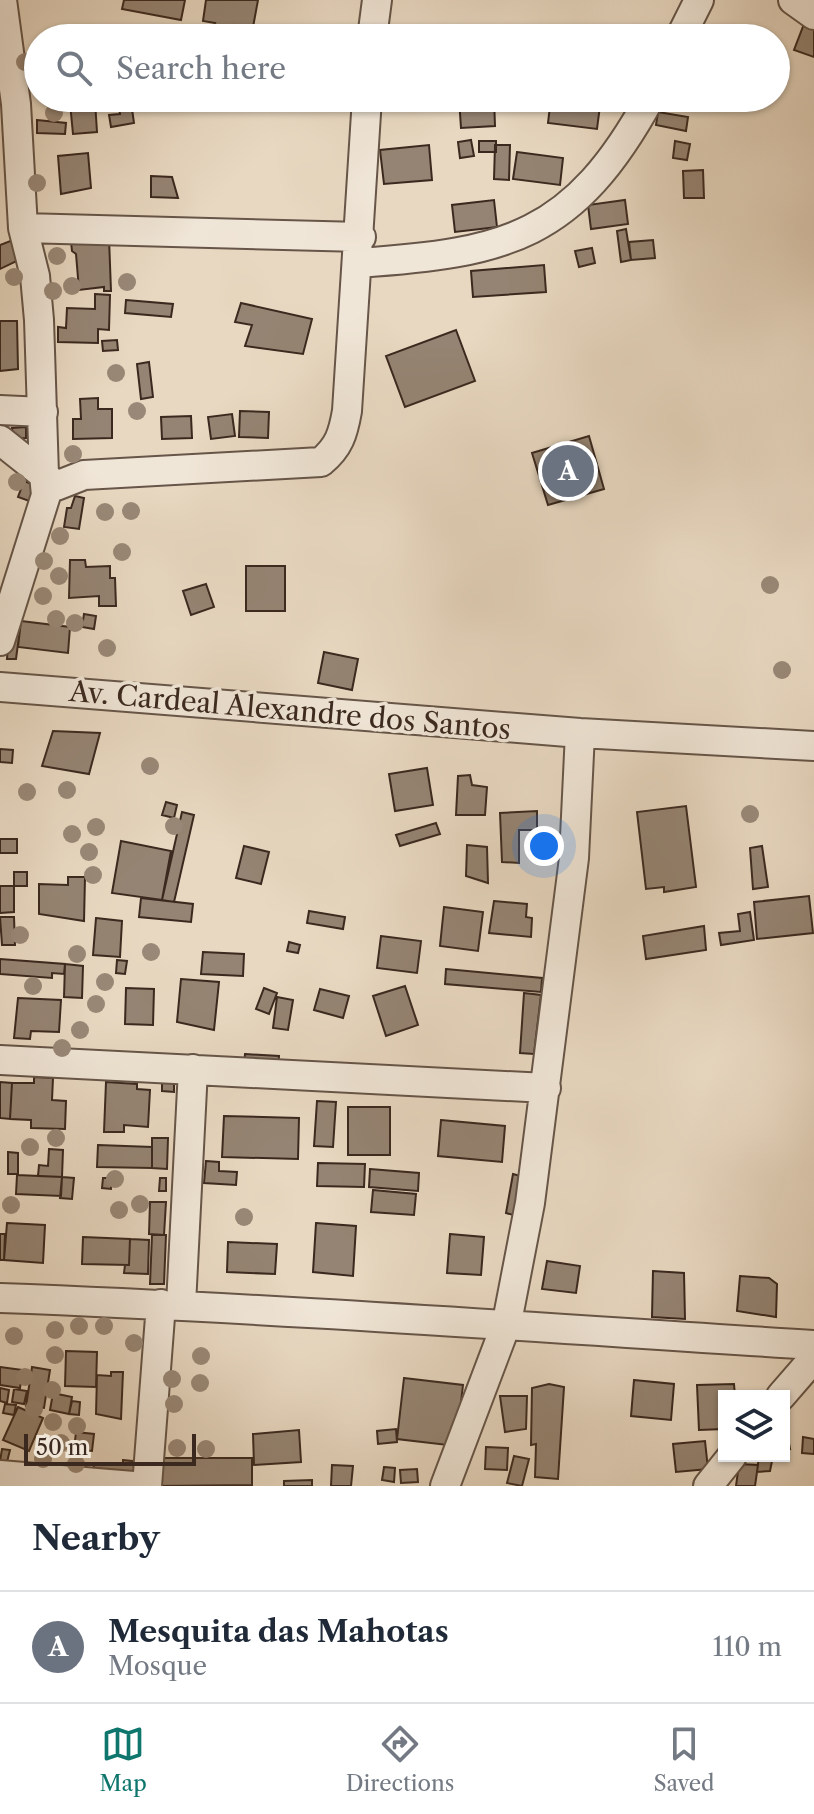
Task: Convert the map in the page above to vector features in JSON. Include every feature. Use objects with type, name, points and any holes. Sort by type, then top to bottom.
[{"type":"street","points":[[0,641],[46,495],[35,276],[23,228],[16,104],[2,0]]},
{"type":"street","points":[[374,24],[377,0]]},
{"type":"street","points":[[687,24],[699,0]]},
{"type":"street","points":[[793,0],[814,15]]},
{"type":"street","points":[[0,440],[56,486],[84,475],[321,462],[342,437],[345,424],[360,250],[366,112]]},
{"type":"street","points":[[23,228],[443,257],[525,234],[567,207],[593,184],[641,112]]},
{"type":"street","points":[[0,410],[43,412]]},
{"type":"street","name":"Av. Cardeal Alexandre dos Santos","points":[[0,687],[580,733],[814,746]]},
{"type":"street","points":[[445,1486],[507,1322],[530,1203],[574,858],[580,733]]},
{"type":"street","points":[[0,1060],[546,1088]]},
{"type":"street","points":[[147,1486],[171,1305],[193,1069]]},
{"type":"street","points":[[0,1298],[171,1305],[391,1321],[507,1322],[814,1345]]},
{"type":"street","points":[[786,1390],[814,1358]]},
{"type":"street","points":[[708,1486],[727,1462]]},
{"type":"street","points":[[0,1475],[133,1486]]},
{"type":"building","points":[[124,0],[185,0],[181,20],[122,9]]},
{"type":"building","points":[[206,0],[258,0],[254,24],[203,21]]},
{"type":"building","points":[[804,24],[814,27],[814,57],[794,50]]},
{"type":"building","points":[[71,112],[96,112],[97,132],[73,134]]},
{"type":"building","points":[[132,112],[134,123],[111,127],[109,115]]},
{"type":"building","points":[[460,112],[494,112],[495,126],[461,128]]},
{"type":"building","points":[[549,112],[599,112],[597,129],[548,123]]},
{"type":"building","points":[[658,112],[688,117],[686,131],[656,125]]},
{"type":"building","points":[[37,120],[66,123],[65,134],[37,133]]},
{"type":"building","points":[[471,140],[474,156],[460,158],[458,142]]},
{"type":"building","points":[[479,141],[496,141],[496,152],[479,152]]},
{"type":"building","points":[[675,141],[690,144],[687,160],[673,158]]},
{"type":"building","points":[[429,145],[432,180],[384,184],[380,150]]},
{"type":"building","points":[[495,145],[510,145],[509,180],[494,179]]},
{"type":"building","points":[[517,152],[563,158],[560,185],[513,179]]},
{"type":"building","points":[[88,153],[91,188],[61,194],[58,156]]},
{"type":"building","points":[[703,170],[704,198],[684,198],[683,171]]},
{"type":"building","points":[[151,176],[172,177],[178,198],[151,197]]},
{"type":"building","points":[[494,200],[497,227],[455,232],[452,205]]},
{"type":"building","points":[[625,200],[628,224],[591,229],[588,205]]},
{"type":"building","points":[[626,229],[631,260],[621,262],[617,231]]},
{"type":"building","points":[[18,238],[23,258],[0,269],[0,245]]},
{"type":"building","points":[[109,238],[111,291],[104,291],[104,287],[79,290],[76,254],[72,251],[71,242]]},
{"type":"building","points":[[653,240],[655,258],[631,260],[629,242]]},
{"type":"building","points":[[592,248],[595,263],[579,267],[575,251]]},
{"type":"building","points":[[544,265],[546,292],[473,297],[471,271]]},
{"type":"building","points":[[95,294],[110,295],[109,330],[98,329],[98,343],[58,342],[58,327],[66,328],[67,308],[95,309]]},
{"type":"building","points":[[126,300],[173,304],[171,317],[125,313]]},
{"type":"building","points":[[241,303],[312,319],[303,354],[245,346],[252,325],[235,322]]},
{"type":"building","points":[[0,321],[17,321],[18,369],[0,371]]},
{"type":"building","points":[[456,330],[475,381],[405,407],[386,356]]},
{"type":"building","points":[[117,340],[118,350],[103,351],[102,341]]},
{"type":"building","points":[[149,362],[153,397],[141,399],[137,364]]},
{"type":"building","points":[[98,398],[98,409],[112,409],[112,438],[73,439],[73,419],[81,419],[80,399]]},
{"type":"building","points":[[240,411],[269,412],[268,438],[239,437]]},
{"type":"building","points":[[232,414],[235,436],[211,439],[208,417]]},
{"type":"building","points":[[191,416],[192,438],[162,439],[161,417]]},
{"type":"building","points":[[26,427],[26,438],[13,439],[12,428]]},
{"type":"building","points":[[589,436],[604,489],[548,505],[532,453]]},
{"type":"building","points":[[24,481],[37,486],[32,502],[18,497]]},
{"type":"building","points":[[75,496],[84,498],[79,529],[64,527],[67,508],[71,508]]},
{"type":"building","points":[[70,560],[85,560],[86,567],[110,566],[110,578],[115,578],[116,606],[99,606],[99,596],[69,598]]},
{"type":"building","points":[[246,566],[285,566],[285,611],[246,611]]},
{"type":"building","points":[[206,584],[214,607],[191,615],[183,591]]},
{"type":"building","points":[[84,614],[96,616],[94,629],[82,627]]},
{"type":"building","points":[[21,621],[70,627],[68,653],[18,647]]},
{"type":"building","points":[[21,621],[16,659],[7,659],[8,646]]},
{"type":"building","points":[[324,652],[358,659],[352,690],[318,683]]},
{"type":"building","points":[[53,731],[100,733],[89,774],[42,766]]},
{"type":"building","points":[[0,749],[13,750],[12,763],[0,762]]},
{"type":"building","points":[[427,768],[433,805],[395,811],[389,774]]},
{"type":"building","points":[[470,775],[472,785],[487,787],[485,815],[456,815],[458,776]]},
{"type":"building","points":[[166,802],[177,805],[174,818],[162,815]]},
{"type":"building","points":[[686,806],[696,887],[664,892],[664,887],[646,889],[637,812]]},
{"type":"building","points":[[537,811],[537,830],[519,830],[519,863],[502,862],[500,813]]},
{"type":"building","points":[[182,812],[194,815],[174,902],[162,900]]},
{"type":"building","points":[[436,823],[440,834],[400,846],[396,835]]},
{"type":"building","points":[[0,839],[17,839],[17,853],[0,853]]},
{"type":"building","points":[[121,841],[171,851],[162,900],[112,893]]},
{"type":"building","points":[[467,845],[487,847],[488,883],[466,876]]},
{"type":"building","points":[[244,846],[269,852],[261,884],[236,878]]},
{"type":"building","points":[[762,846],[768,887],[753,889],[750,848]]},
{"type":"building","points":[[14,872],[27,872],[27,886],[14,886]]},
{"type":"building","points":[[68,877],[85,877],[84,921],[39,914],[39,884],[68,885]]},
{"type":"building","points":[[0,886],[14,886],[14,912],[0,913]]},
{"type":"building","points":[[809,896],[813,933],[757,939],[754,902]]},
{"type":"building","points":[[141,898],[193,904],[191,922],[139,917]]},
{"type":"building","points":[[494,901],[527,904],[526,917],[532,918],[531,937],[489,933]]},
{"type":"building","points":[[444,907],[483,912],[478,951],[440,946]]},
{"type":"building","points":[[309,911],[345,917],[343,929],[307,923]]},
{"type":"building","points":[[750,912],[754,940],[721,945],[719,933],[740,931],[738,914]]},
{"type":"building","points":[[0,917],[14,917],[15,945],[2,945]]},
{"type":"building","points":[[96,918],[122,921],[120,957],[93,955]]},
{"type":"building","points":[[704,926],[706,950],[646,959],[643,936]]},
{"type":"building","points":[[381,936],[421,941],[417,973],[377,968]]},
{"type":"building","points":[[289,942],[300,945],[298,953],[287,951]]},
{"type":"building","points":[[203,952],[244,954],[243,976],[201,974]]},
{"type":"building","points":[[0,959],[65,964],[64,974],[52,973],[52,978],[0,974]]},
{"type":"building","points":[[117,960],[127,961],[125,974],[116,973]]},
{"type":"building","points":[[65,964],[83,966],[82,998],[64,997]]},
{"type":"building","points":[[446,969],[542,978],[541,992],[445,984]]},
{"type":"building","points":[[181,979],[219,982],[214,1030],[177,1022]]},
{"type":"building","points":[[405,986],[418,1025],[386,1036],[373,996]]},
{"type":"building","points":[[126,988],[154,989],[153,1025],[125,1024]]},
{"type":"building","points":[[264,988],[277,993],[269,1014],[256,1009]]},
{"type":"building","points":[[320,989],[349,996],[343,1018],[314,1010]]},
{"type":"building","points":[[524,993],[541,995],[534,1054],[520,1053]]},
{"type":"building","points":[[277,997],[293,1000],[288,1030],[273,1028]]},
{"type":"building","points":[[18,998],[61,1000],[59,1032],[31,1031],[30,1039],[14,1038]]},
{"type":"building","points":[[245,1054],[279,1056],[278,1069],[244,1067]]},
{"type":"building","points":[[34,1077],[53,1078],[52,1100],[66,1101],[65,1129],[31,1128],[31,1120],[10,1119],[12,1083],[34,1083]]},
{"type":"building","points":[[162,1077],[174,1078],[174,1092],[162,1091]]},
{"type":"building","points":[[0,1082],[12,1083],[10,1119],[0,1118]]},
{"type":"building","points":[[106,1082],[137,1084],[137,1089],[150,1090],[148,1127],[124,1125],[124,1132],[104,1132]]},
{"type":"building","points":[[317,1101],[336,1102],[333,1147],[314,1146]]},
{"type":"building","points":[[348,1107],[390,1107],[390,1155],[348,1155]]},
{"type":"building","points":[[224,1116],[299,1118],[298,1159],[222,1157]]},
{"type":"building","points":[[441,1120],[505,1126],[502,1162],[438,1156]]},
{"type":"building","points":[[152,1138],[168,1138],[167,1169],[152,1168]]},
{"type":"building","points":[[98,1145],[152,1147],[152,1168],[97,1167]]},
{"type":"building","points":[[49,1149],[63,1150],[62,1177],[38,1176],[39,1165],[48,1166]]},
{"type":"building","points":[[8,1152],[18,1153],[18,1174],[8,1174]]},
{"type":"building","points":[[206,1161],[219,1162],[219,1171],[237,1172],[236,1185],[204,1183]]},
{"type":"building","points":[[318,1163],[365,1164],[364,1187],[317,1186]]},
{"type":"building","points":[[370,1169],[419,1173],[418,1191],[369,1187]]},
{"type":"building","points":[[513,1174],[524,1177],[517,1216],[506,1213]]},
{"type":"building","points":[[17,1175],[62,1177],[61,1196],[16,1194]]},
{"type":"building","points":[[62,1177],[74,1178],[72,1199],[60,1198]]},
{"type":"building","points":[[103,1178],[112,1178],[111,1189],[102,1188]]},
{"type":"building","points":[[160,1178],[166,1178],[166,1191],[159,1191]]},
{"type":"building","points":[[373,1190],[416,1194],[414,1215],[371,1212]]},
{"type":"building","points":[[150,1202],[166,1202],[164,1235],[149,1234]]},
{"type":"building","points":[[7,1223],[45,1225],[43,1263],[4,1260]]},
{"type":"building","points":[[316,1223],[356,1226],[353,1276],[313,1272]]},
{"type":"building","points":[[0,1234],[5,1234],[4,1260],[0,1260]]},
{"type":"building","points":[[450,1234],[484,1237],[481,1275],[447,1273]]},
{"type":"building","points":[[152,1235],[166,1235],[164,1284],[150,1284]]},
{"type":"building","points":[[83,1237],[130,1239],[129,1265],[82,1264]]},
{"type":"building","points":[[130,1239],[149,1240],[148,1274],[124,1273],[125,1265],[129,1265]]},
{"type":"building","points":[[228,1242],[277,1244],[275,1274],[227,1272]]},
{"type":"building","points":[[547,1261],[580,1266],[576,1293],[542,1289]]},
{"type":"building","points":[[653,1271],[684,1273],[685,1319],[652,1317]]},
{"type":"building","points":[[740,1276],[769,1278],[777,1284],[776,1317],[737,1311]]},
{"type":"building","points":[[66,1351],[97,1352],[96,1387],[65,1386]]},
{"type":"building","points":[[0,1367],[23,1370],[20,1388],[0,1385]]},
{"type":"building","points":[[32,1367],[50,1370],[44,1408],[26,1406]]},
{"type":"building","points":[[111,1372],[123,1372],[121,1419],[96,1414],[97,1375],[111,1376]]},
{"type":"building","points":[[404,1378],[463,1385],[456,1446],[397,1439]]},
{"type":"building","points":[[634,1380],[674,1384],[671,1420],[631,1416]]},
{"type":"building","points":[[549,1384],[564,1387],[558,1479],[535,1477],[536,1444],[531,1445],[532,1388]]},
{"type":"building","points":[[734,1384],[734,1390],[718,1390],[718,1429],[699,1430],[697,1385]]},
{"type":"building","points":[[0,1388],[9,1390],[7,1403],[0,1401]]},
{"type":"building","points":[[14,1389],[27,1391],[24,1404],[12,1402]]},
{"type":"building","points":[[53,1393],[72,1397],[69,1414],[50,1410]]},
{"type":"building","points":[[500,1396],[527,1396],[526,1429],[505,1432]]},
{"type":"building","points":[[72,1401],[80,1402],[79,1415],[69,1414]]},
{"type":"building","points":[[5,1404],[16,1405],[14,1415],[3,1413]]},
{"type":"building","points":[[18,1407],[43,1418],[29,1451],[3,1440]]},
{"type":"building","points":[[396,1429],[397,1442],[378,1444],[377,1431]]},
{"type":"building","points":[[299,1430],[301,1462],[254,1465],[253,1434]]},
{"type":"building","points":[[76,1432],[94,1434],[92,1451],[74,1449]]},
{"type":"building","points":[[803,1437],[814,1439],[814,1454],[802,1453]]},
{"type":"building","points":[[705,1441],[708,1469],[676,1472],[673,1444]]},
{"type":"building","points":[[486,1447],[508,1448],[507,1470],[485,1469]]},
{"type":"building","points":[[2,1449],[10,1450],[7,1462],[0,1461]]},
{"type":"building","points":[[514,1456],[529,1459],[522,1486],[507,1483]]},
{"type":"building","points":[[156,1458],[252,1458],[252,1485],[156,1486]]},
{"type":"building","points":[[123,1460],[141,1462],[140,1480],[93,1476],[94,1463],[123,1465]]},
{"type":"building","points":[[758,1462],[772,1462],[770,1471],[757,1472]]},
{"type":"building","points":[[739,1464],[758,1465],[755,1486],[736,1486]]},
{"type":"building","points":[[332,1465],[353,1466],[351,1486],[331,1486]]},
{"type":"building","points":[[384,1467],[395,1468],[394,1482],[382,1480]]},
{"type":"building","points":[[417,1469],[418,1482],[401,1483],[400,1470]]},
{"type":"building","points":[[312,1480],[312,1486],[284,1486],[284,1481]]},
{"type":"place","name":"Mesquita das Mahotas","points":[[568,471]]}]
